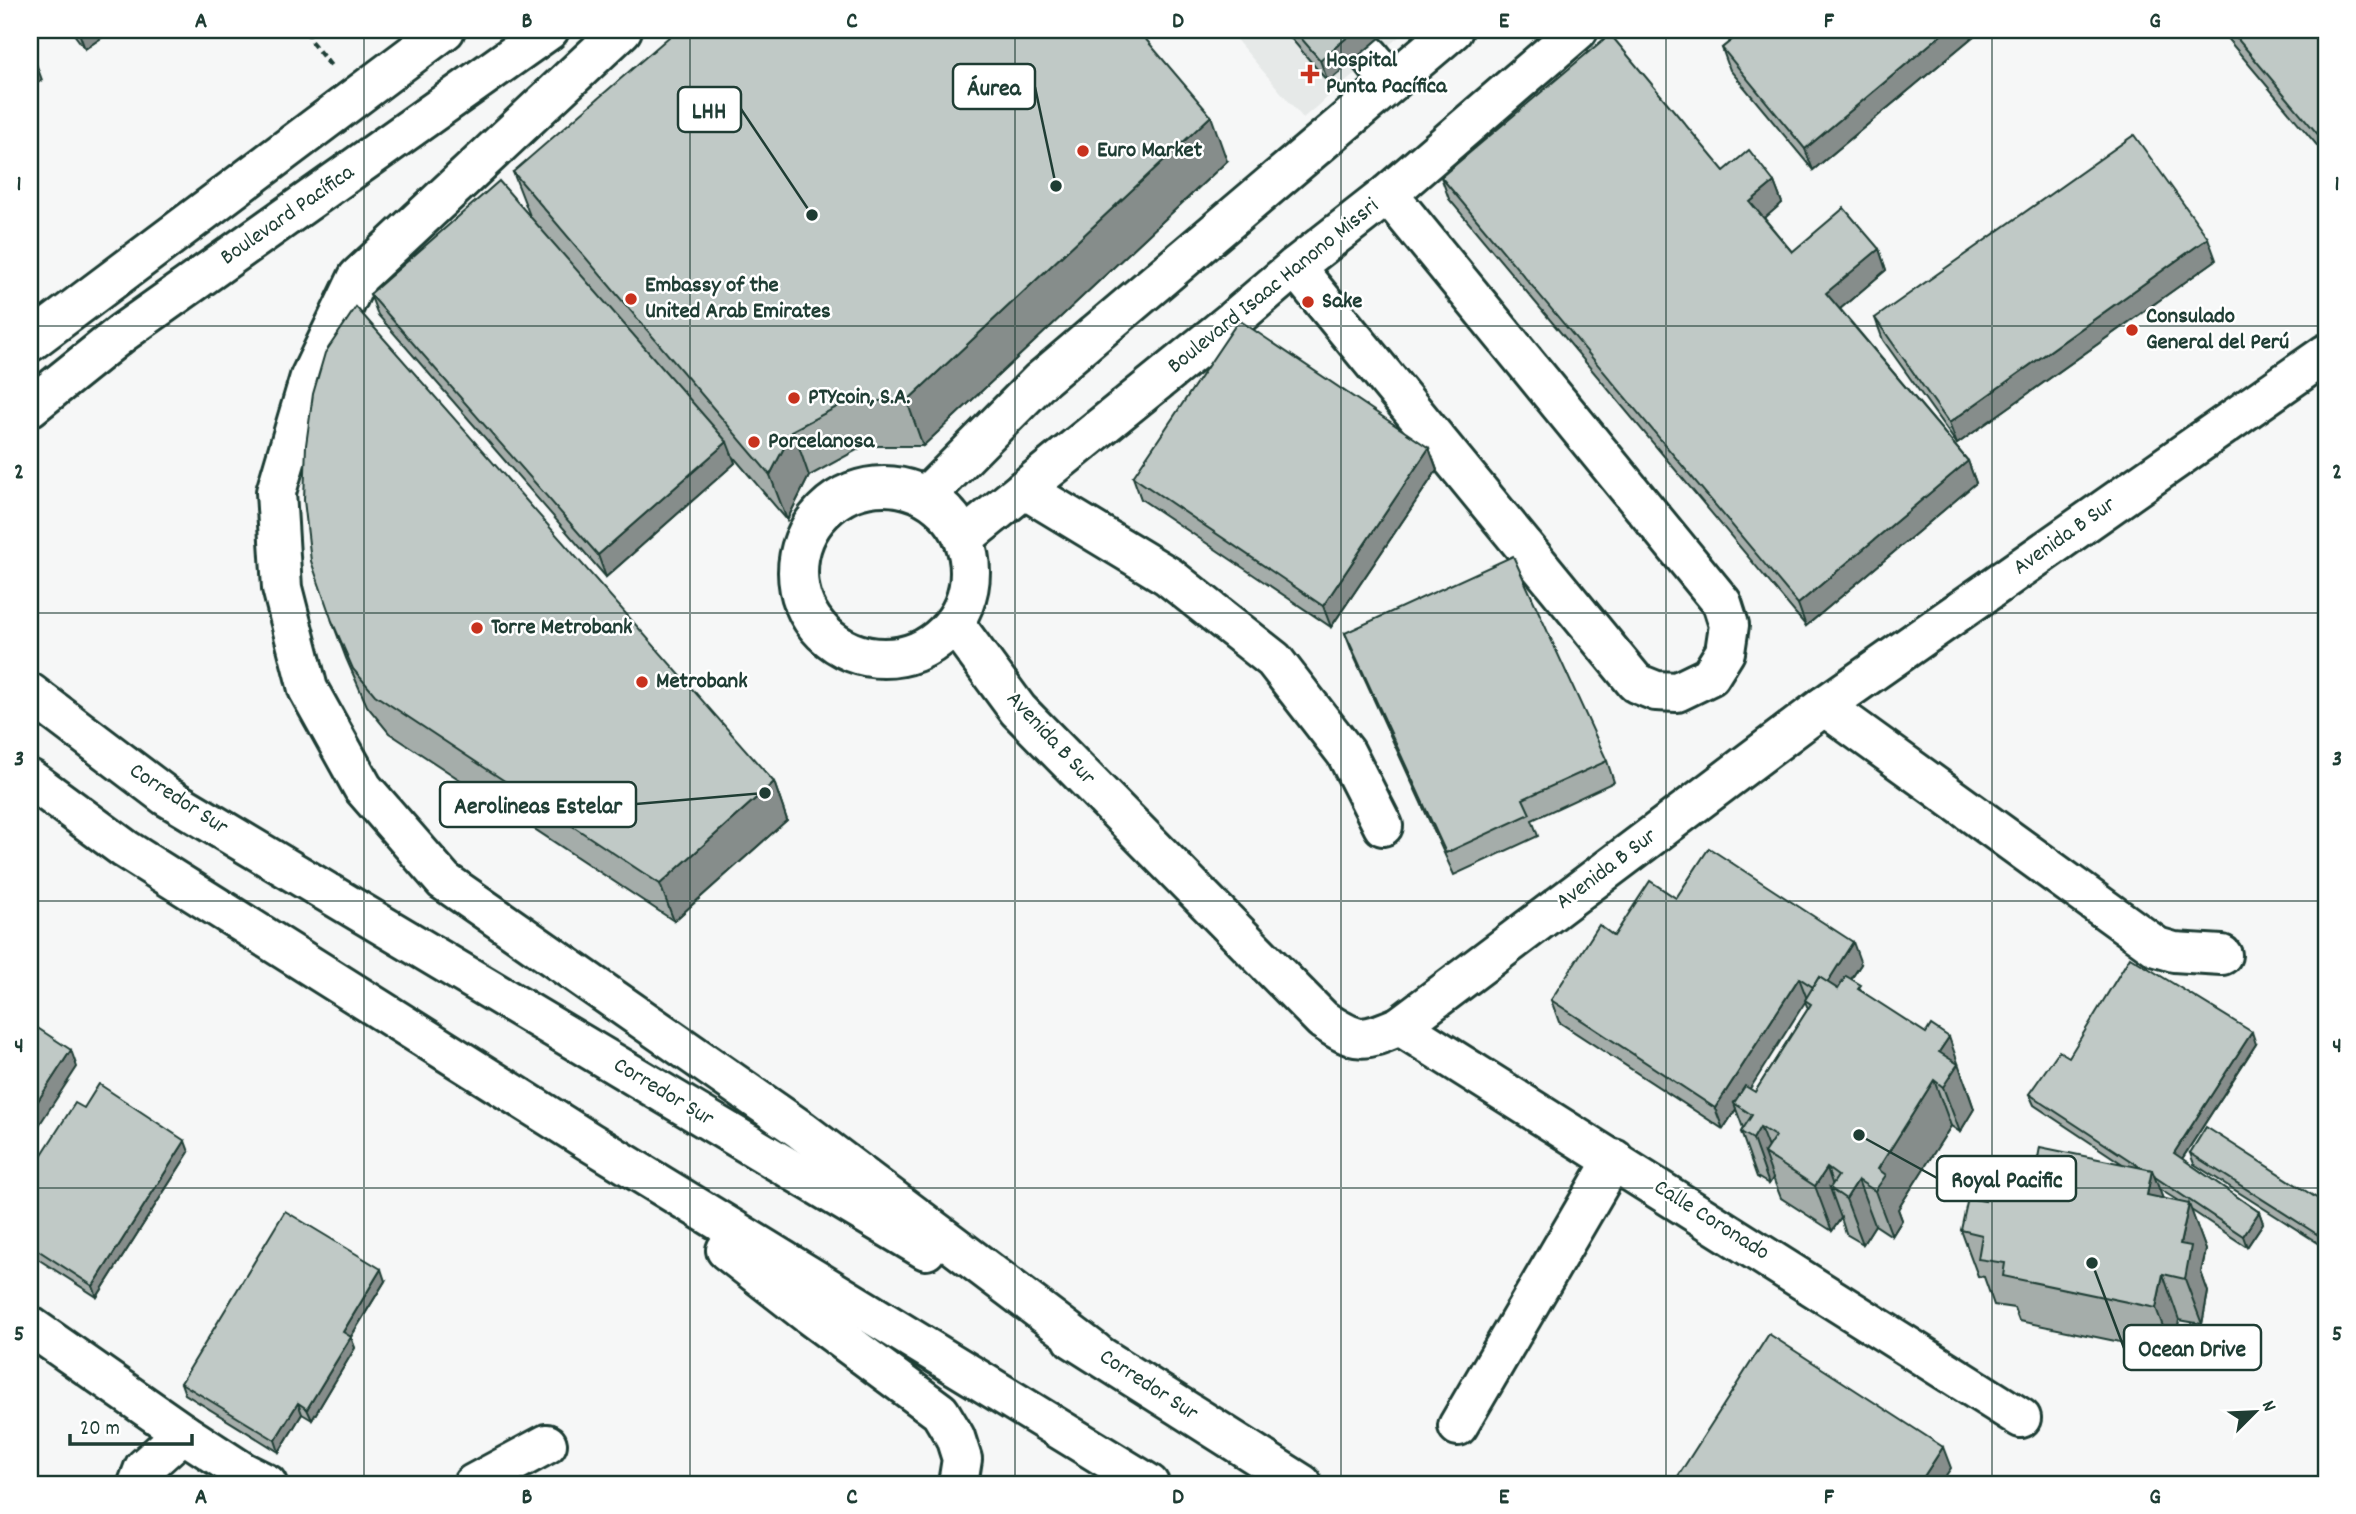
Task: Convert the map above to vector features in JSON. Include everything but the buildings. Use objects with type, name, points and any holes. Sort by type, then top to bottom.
[{"type":"main road","points":[[30,342],[445,30]]},
{"type":"main road","name":"Boulevard Pacífica","points":[[30,407],[122,333],[550,30]]},
{"type":"main road","points":[[622,30],[358,276],[310,377],[276,492],[282,588],[308,689],[363,788],[444,881],[802,1130],[1096,1352]]},
{"type":"main road","points":[[926,496],[1040,381],[1380,68],[1453,30]]},
{"type":"main road","name":"Boulevard Isaac Hanono Missri","points":[[964,538],[1388,194],[1578,30]]},
{"type":"main road","points":[[1295,267],[1636,683],[1656,691],[1677,692],[1710,676],[1725,652],[1729,625],[1722,603],[1388,194]]},
{"type":"main road","name":"Avenida B Sur","points":[[954,623],[1018,710],[1323,1020],[1345,1035],[1370,1039],[1400,1026],[1824,706],[2326,354]]},
{"type":"main road","points":[[871,486],[900,486],[926,496],[948,514],[964,538],[971,568],[967,597],[954,623],[934,643],[908,655],[880,658],[853,652],[828,638],[811,616],[800,590],[799,561],[806,535],[822,511],[845,495],[871,486]]},
{"type":"main road","points":[[1024,489],[1168,576],[1274,660],[1346,753],[1384,826]]},
{"type":"main road","name":"Corredor Sur","points":[[30,693],[166,796],[1096,1352],[1302,1484]]},
{"type":"main road","points":[[1824,706],[2157,947],[2174,952],[2222,955]]},
{"type":"main road","points":[[30,779],[125,849],[590,1142],[1149,1484]]},
{"type":"main road","name":"Calle Coronado","points":[[1400,1026],[2021,1418]]},
{"type":"main road","points":[[590,1142],[808,1314],[940,1412],[955,1437],[962,1459],[958,1484]]},
{"type":"main road","points":[[1458,1426],[1614,1159]]},
{"type":"main road","points":[[30,1326],[250,1480]]},
{"type":"main road","points":[[138,1484],[144,1468],[183,1433]]},
{"type":"main road","points":[[473,1484],[547,1444]]},
{"type":"path","points":[[309,30],[309,38],[329,63]]},
{"type":"shaded area","name":"Hospital Punta Pacífica","points":[[1228,30],[1407,30],[1303,118]]},
{"type":"place","name":"Hospital Punta Pacífica","points":[[1310,74]]},
{"type":"place","name":"Euro Market","points":[[1083,151]]},
{"type":"place","name":"Áurea","points":[[1056,186]]},
{"type":"place","name":"LHH","points":[[812,215]]},
{"type":"place","name":"Embassy of the United Arab Emirates","points":[[631,299]]},
{"type":"place","name":"Sake","points":[[1308,302]]},
{"type":"place","name":"Consulado General del Perú","points":[[2132,330]]},
{"type":"place","name":"PTYcoin, S.A.","points":[[794,398]]},
{"type":"place","name":"Porcelanosa","points":[[754,442]]},
{"type":"place","name":"Torre Metrobank","points":[[477,628]]},
{"type":"place","name":"Metrobank","points":[[642,682]]},
{"type":"place","name":"Aerolineas Estelar","points":[[765,793]]},
{"type":"place","name":"Royal Pacific","points":[[1859,1135]]},
{"type":"place","name":"Ocean Drive","points":[[2092,1263]]}]
